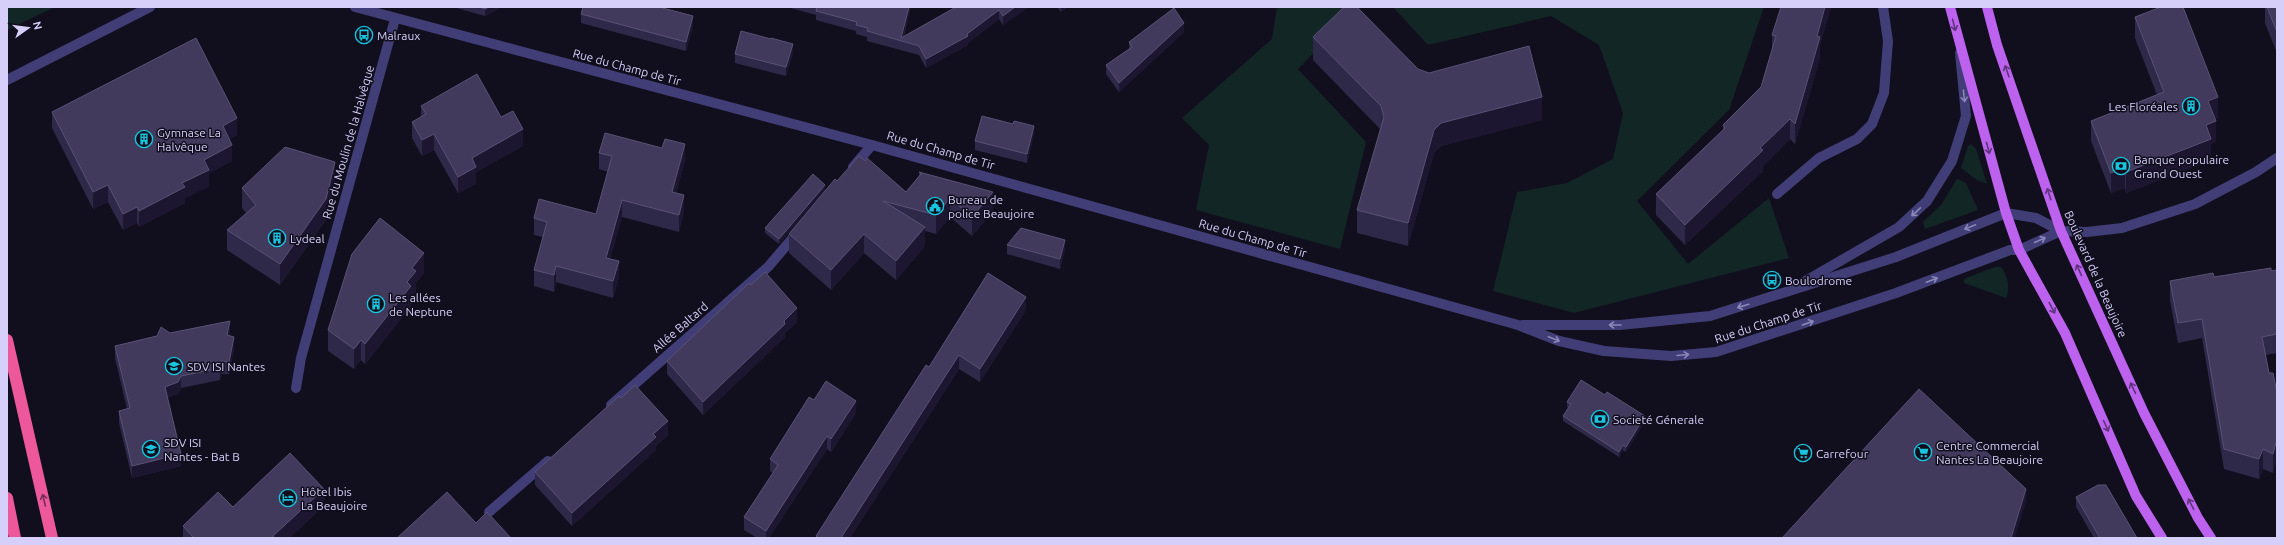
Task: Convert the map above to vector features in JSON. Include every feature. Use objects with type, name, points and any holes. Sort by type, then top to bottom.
[{"type":"highway","points":[[7,340],[52,538]]},
{"type":"highway","points":[[7,498],[15,538]]},
{"type":"main road","points":[[1950,7],[1958,43],[2006,213],[2020,250],[2065,333],[2136,496],[2162,538]]},
{"type":"main road","name":"Boulevard de la Beaujoire","points":[[1987,7],[1997,45],[2061,231],[2144,413],[2198,518],[2211,538]]},
{"type":"street","points":[[7,80],[150,7]]},
{"type":"street","name":"Rue du Champ de Tir","points":[[354,7],[872,144],[1518,325],[1559,341],[1604,351],[1671,356],[1716,352],[1896,294],[2010,250],[2020,250],[2061,231]]},
{"type":"street","points":[[1777,194],[1819,158],[1857,139],[1872,124],[1884,94],[1888,41],[1883,7]]},
{"type":"street","name":"Rue du Moulin de la Halvêque","points":[[296,388],[301,358],[396,19]]},
{"type":"street","name":"Rue du Champ de Tir","points":[[1780,295],[1899,227],[1927,201],[1952,161],[1966,116],[1958,43]]},
{"type":"street","points":[[847,174],[872,144]]},
{"type":"street","points":[[2006,213],[2036,218],[2061,231],[2096,232],[2122,228],[2151,220],[2195,204],[2256,172],[2277,158]]},
{"type":"street","name":"Rue du Champ de Tir","points":[[1518,325],[1620,326],[1710,316],[1896,257],[2006,213]]},
{"type":"street","name":"Allée Baltard","points":[[602,414],[768,267],[802,226]]},
{"type":"street","points":[[490,512],[554,456]]},
{"type":"green space","points":[[7,7],[55,7],[7,30]]},
{"type":"green space","points":[[1277,7],[1359,7],[1298,69],[1366,142],[1340,249],[1196,210],[1209,145],[1182,118],[1272,39]]},
{"type":"green space","points":[[1393,7],[1764,7],[1729,110],[1637,201],[1688,264],[1769,198],[1789,258],[1574,313],[1493,291],[1517,192],[1567,183],[1613,159],[1623,113],[1599,45],[1551,16],[1428,45]]},
{"type":"green space","points":[[1971,144],[1976,149],[1987,184],[1977,180],[1961,168],[1968,146]]},
{"type":"green space","points":[[1957,179],[1966,183],[1978,210],[1925,229],[1923,222],[1941,205]]},
{"type":"green space","points":[[1995,267],[2001,267],[2007,278],[2008,290],[2006,298],[1964,283],[1966,278]]},
{"type":"building","points":[[583,7],[659,7],[693,16],[686,42],[581,14]]},
{"type":"building","points":[[817,7],[909,7],[901,38],[956,7],[1015,7],[1003,16],[999,10],[967,34],[968,36],[926,59],[919,46],[867,31],[868,28],[856,25],[857,22],[816,11]]},
{"type":"building","points":[[1344,7],[1357,7],[1418,69],[1429,73],[1529,46],[1542,97],[1441,123],[1434,130],[1408,223],[1357,210],[1384,117],[1381,106],[1313,37]]},
{"type":"building","points":[[1781,7],[1825,7],[1817,36],[1820,37],[1795,124],[1790,119],[1760,148],[1763,150],[1685,225],[1656,194],[1725,128],[1723,125],[1761,87],[1776,36],[1772,35]]},
{"type":"building","name":"Les Floréales","points":[[2161,7],[2183,7],[2218,97],[2208,101],[2216,121],[2206,125],[2211,139],[2126,172],[2125,167],[2111,173],[2091,121],[2164,92],[2135,17]]},
{"type":"building","points":[[2267,7],[2277,7],[2277,32]]},
{"type":"building","points":[[1174,8],[1184,23],[1119,83],[1106,65],[1132,47],[1129,42]]},
{"type":"building","points":[[741,31],[793,44],[786,67],[735,54]]},
{"type":"building","name":"Gymnase La Halvêque","points":[[196,38],[237,118],[223,126],[232,145],[204,160],[209,170],[182,183],[185,187],[139,211],[137,207],[123,214],[108,185],[93,192],[52,112]]},
{"type":"building","points":[[477,74],[501,117],[513,111],[523,129],[472,158],[476,167],[458,177],[434,134],[422,140],[412,122],[426,114],[421,106]]},
{"type":"building","points":[[982,116],[1013,124],[1014,121],[1034,126],[1027,154],[975,141]]},
{"type":"building","points":[[605,133],[662,148],[665,139],[685,144],[672,192],[684,195],[679,215],[622,200],[606,258],[619,261],[613,281],[556,266],[554,275],[534,270],[547,222],[534,218],[539,199],[596,214],[612,156],[599,153]]},
{"type":"building","name":"Lydeal","points":[[285,147],[335,162],[326,199],[280,264],[227,230],[256,205],[242,188]]},
{"type":"building","points":[[859,156],[865,161],[867,158],[906,192],[921,174],[919,172],[993,192],[972,217],[950,198],[936,215],[883,201],[925,227],[896,261],[864,234],[831,270],[789,234],[835,179],[837,181]]},
{"type":"building","points":[[813,174],[825,185],[779,239],[765,228]]},
{"type":"building","name":"Les allées de Neptune","points":[[380,218],[424,253],[412,268],[416,271],[407,282],[411,286],[365,344],[361,340],[354,349],[328,330],[352,254]]},
{"type":"building","points":[[1021,228],[1065,240],[1060,259],[1007,245]]},
{"type":"building","points":[[2271,268],[2271,271],[2277,270],[2277,334],[2262,337],[2269,373],[2273,373],[2277,393],[2277,439],[2273,454],[2263,449],[2259,459],[2224,449],[2202,319],[2178,323],[2170,281],[2213,273],[2214,277]]},
{"type":"building","points":[[765,272],[797,308],[784,321],[785,324],[703,402],[667,361],[749,283],[751,285]]},
{"type":"building","points":[[988,273],[1026,297],[980,369],[959,355],[841,538],[818,538],[816,536],[926,365],[929,367]]},
{"type":"building","points":[[230,321],[227,335],[234,337],[229,362],[221,361],[220,368],[181,376],[178,382],[165,387],[181,454],[132,466],[119,411],[130,408],[115,346],[157,336],[161,327],[170,333]]},
{"type":"building","name":"Societé Génerale","points":[[1581,380],[1605,395],[1607,392],[1645,416],[1626,447],[1623,445],[1619,452],[1563,416],[1571,404],[1567,402]]},
{"type":"building","points":[[826,381],[856,401],[831,439],[827,436],[766,531],[744,517],[778,465],[770,459],[809,397],[814,400]]},
{"type":"building","points":[[635,385],[668,421],[653,434],[656,437],[572,513],[535,472],[619,396],[621,398]]},
{"type":"building","name":"Centre Commercial Nantes La Beaujoire","points":[[1919,389],[2026,489],[2011,538],[1782,538]]},
{"type":"building","name":"Hôtel Ibis La Beaujoire","points":[[290,453],[324,489],[273,536],[275,538],[194,538],[183,526],[218,492],[233,507]]},
{"type":"building","points":[[2098,485],[2106,485],[2137,538],[2100,538],[2076,497]]},
{"type":"building","points":[[447,492],[476,523],[487,512],[511,538],[397,538]]},
{"type":"place","name":"Malraux","points":[[364,35]]},
{"type":"place","name":"Les Floréales","points":[[2191,106]]},
{"type":"place","name":"Gymnase La Halvêque","points":[[144,139]]},
{"type":"place","name":"Banque populaire Grand Ouest","points":[[2121,166]]},
{"type":"place","name":"Bureau de police Beaujoire","points":[[935,206]]},
{"type":"place","name":"Lydeal","points":[[277,238]]},
{"type":"place","name":"Boulodrome","points":[[1772,280]]},
{"type":"place","name":"Les allées de Neptune","points":[[376,304]]},
{"type":"place","name":"SDV ISI Nantes","points":[[174,366]]},
{"type":"place","name":"Societé Génerale","points":[[1600,419]]},
{"type":"place","name":"SDV ISI Nantes - Bat B","points":[[151,449]]},
{"type":"place","name":"Centre Commercial Nantes La Beaujoire","points":[[1923,452]]},
{"type":"place","name":"Carrefour","points":[[1803,453]]},
{"type":"place","name":"Hôtel Ibis La Beaujoire","points":[[288,498]]}]
